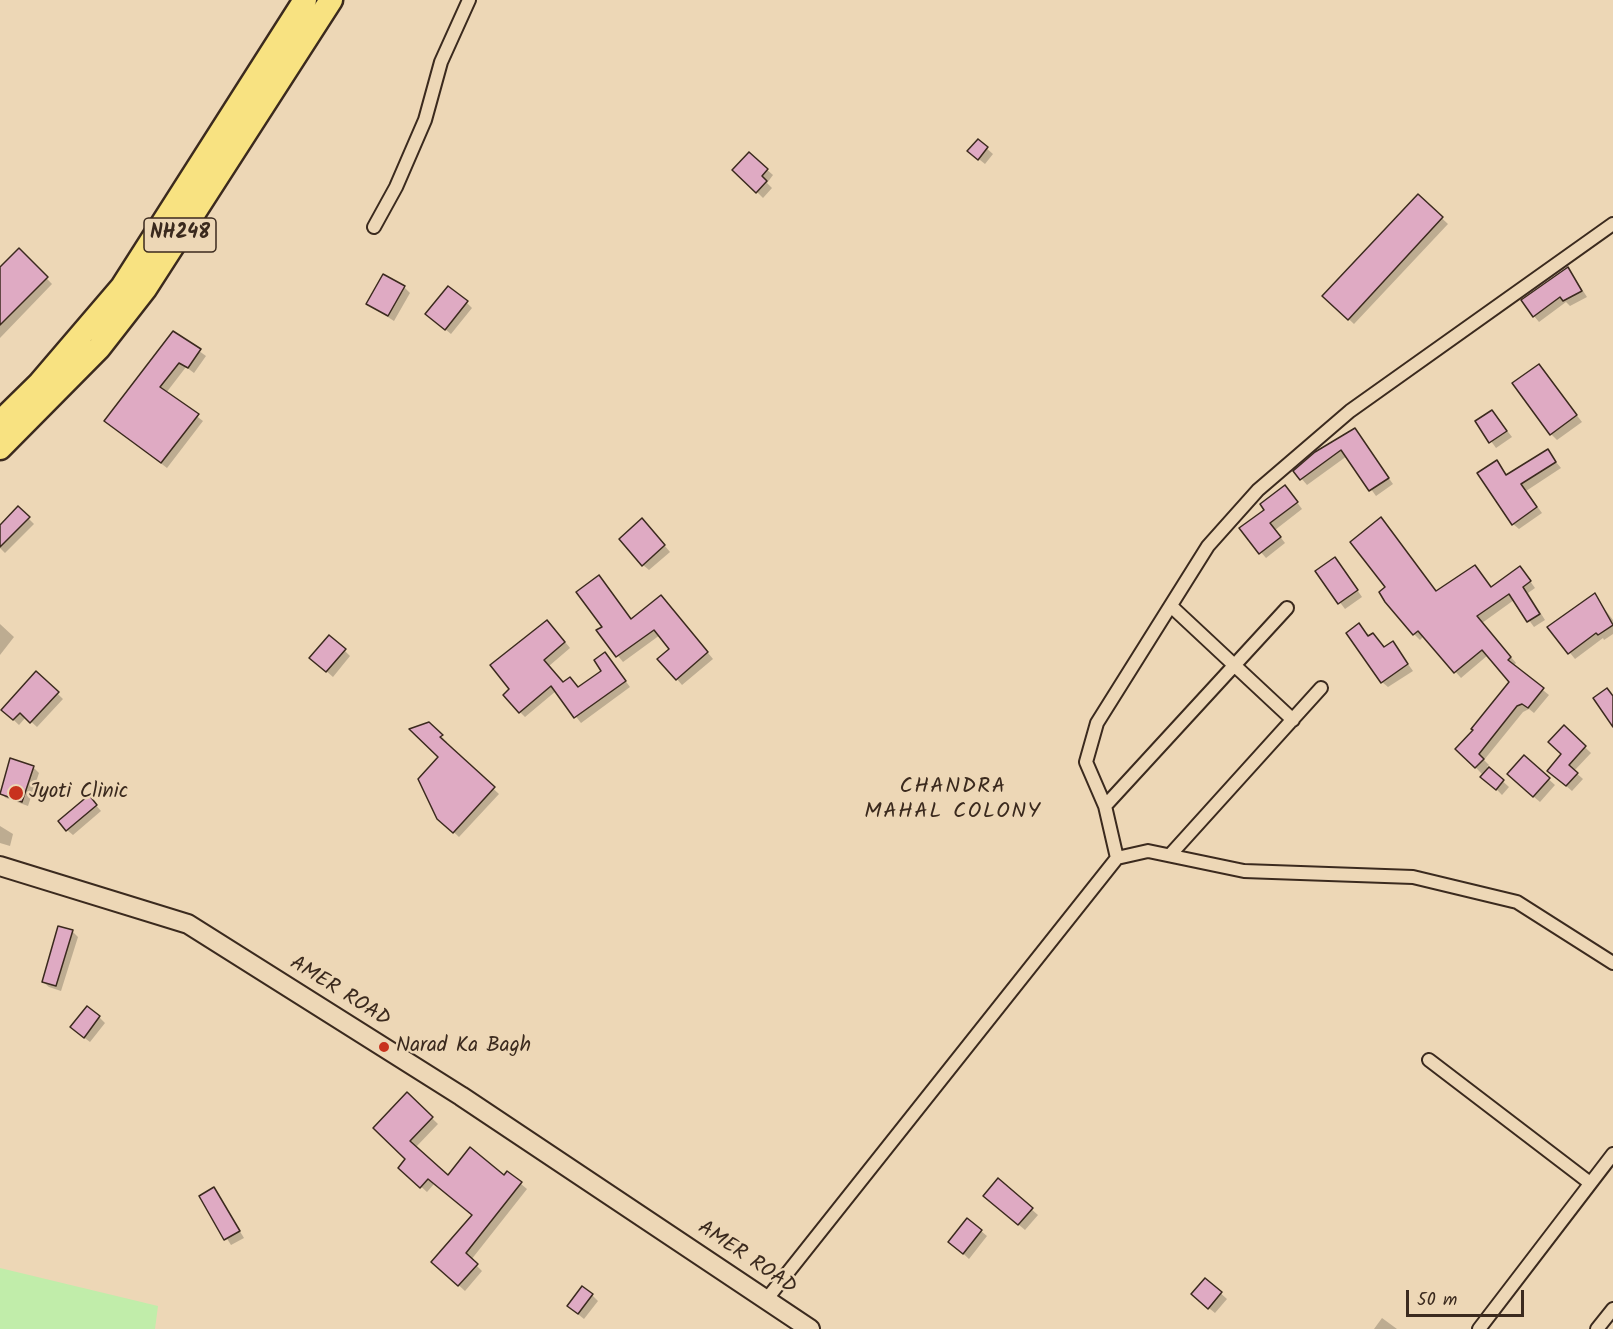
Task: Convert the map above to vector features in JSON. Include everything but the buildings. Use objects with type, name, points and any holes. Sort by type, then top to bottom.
[{"type":"highway","name":"NH248","points":[[0,422],[39,384],[122,288],[304,0]]},
{"type":"highway","name":"NH248","points":[[0,447],[99,348],[145,289],[331,0]]},
{"type":"main road","name":"AMER ROAD","points":[[0,866],[188,924],[461,1096],[810,1329]]},
{"type":"street","points":[[374,227],[425,120],[441,62],[470,0]]},
{"type":"street","points":[[1117,858],[1105,806],[1086,762],[1097,723],[1172,607],[1208,546],[1258,490],[1350,411],[1613,224]]},
{"type":"street","points":[[1172,607],[1293,720]]},
{"type":"street","points":[[1105,806],[1287,608]]},
{"type":"street","points":[[1170,855],[1321,688]]},
{"type":"street","points":[[766,1300],[1117,858],[1148,851],[1244,871],[1413,877],[1517,902],[1613,963]]},
{"type":"street","points":[[1429,1060],[1590,1183]]},
{"type":"street","points":[[1479,1329],[1613,1154]]},
{"type":"street","points":[[1597,1329],[1613,1309]]},
{"type":"green space","points":[[0,1268],[158,1306],[155,1329],[0,1329]]},
{"type":"place","name":"Jyoti Clinic","points":[[16,793]]},
{"type":"place","name":"Narad Ka Bagh","points":[[384,1047]]},
{"type":"district","name":"CHANDRA MAHAL COLONY","points":[[953,800]]}]
